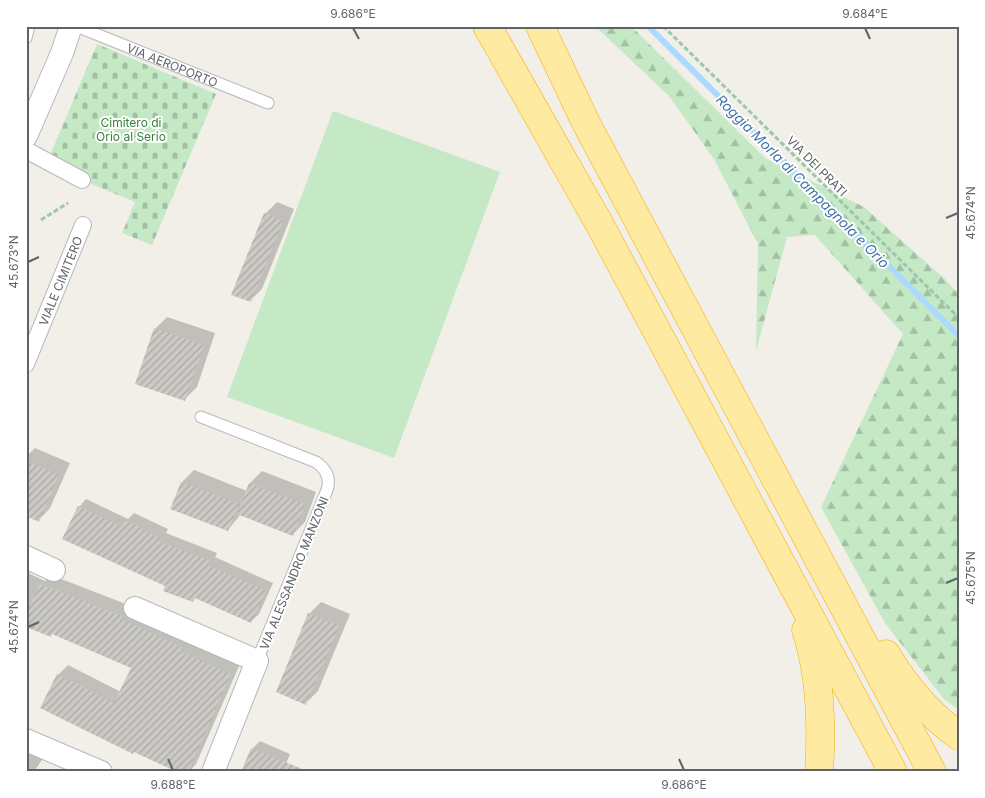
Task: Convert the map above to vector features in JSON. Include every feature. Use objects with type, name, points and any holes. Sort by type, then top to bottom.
[{"type":"highway","points":[[527,26],[586,123]]},
{"type":"highway","points":[[540,26],[586,123],[932,772]]},
{"type":"highway","points":[[489,32],[600,225],[893,772]]},
{"type":"highway","points":[[759,446],[790,484],[812,518],[888,656],[916,697],[940,723],[959,736]]},
{"type":"highway","points":[[788,574],[812,647],[819,694],[821,743],[819,772]]},
{"type":"street","points":[[26,136],[62,53],[71,26]]},
{"type":"street","points":[[26,150],[82,180]]},
{"type":"street","name":"VIALE CIMITERO","points":[[26,364],[83,225]]},
{"type":"street","points":[[26,557],[54,570]]},
{"type":"street","name":"VIA ALESSANDRO MANZONI","points":[[135,608],[257,661],[213,772]]},
{"type":"street","points":[[26,740],[101,772]]},
{"type":"lane","points":[[26,38],[29,26]]},
{"type":"lane","name":"VIA AEROPORTO","points":[[76,26],[268,103]]},
{"type":"lane","name":"VIA ALESSANDRO MANZONI","points":[[200,417],[316,462],[326,472],[328,478],[327,490],[257,661]]},
{"type":"path","name":"VIA DEI PRATI","points":[[663,26],[959,318]]},
{"type":"path","points":[[41,220],[68,203]]},
{"type":"green space","points":[[595,26],[631,26],[765,158],[864,207],[946,280],[959,295],[959,710],[944,699],[885,623],[821,507],[903,334],[815,235],[787,237],[756,351],[758,244],[714,159],[669,96]]},
{"type":"green space","name":"Cimitero di Orio al Serio","points":[[97,44],[216,94],[152,245],[122,233],[135,202],[46,165]]},
{"type":"green space","points":[[333,111],[500,172],[394,458],[227,397]]},
{"type":"building","points":[[264,213],[283,221],[251,302],[231,295]]},
{"type":"building","points":[[154,328],[204,345],[185,401],[135,384]]},
{"type":"building","points":[[26,461],[59,475],[39,522],[26,516]]},
{"type":"building","points":[[181,482],[239,504],[228,531],[170,509]]},
{"type":"building","points":[[249,483],[305,504],[293,536],[237,514]]},
{"type":"building","points":[[78,506],[122,527],[125,520],[160,538],[159,541],[210,561],[208,565],[266,591],[251,623],[195,598],[193,602],[163,591],[165,586],[62,539]]},
{"type":"building","points":[[40,584],[122,616],[121,619],[182,647],[180,652],[231,674],[188,772],[177,772],[134,752],[133,754],[40,708],[57,674],[114,703],[131,668],[52,634],[51,637],[26,627],[26,614]]},
{"type":"building","points":[[308,613],[339,626],[306,705],[276,692]]},
{"type":"building","points":[[251,748],[307,771],[307,772],[241,772]]},
{"type":"waterway","name":"Roggia Morla di Campagnola e Orio","points":[[648,26],[959,336]]}]
